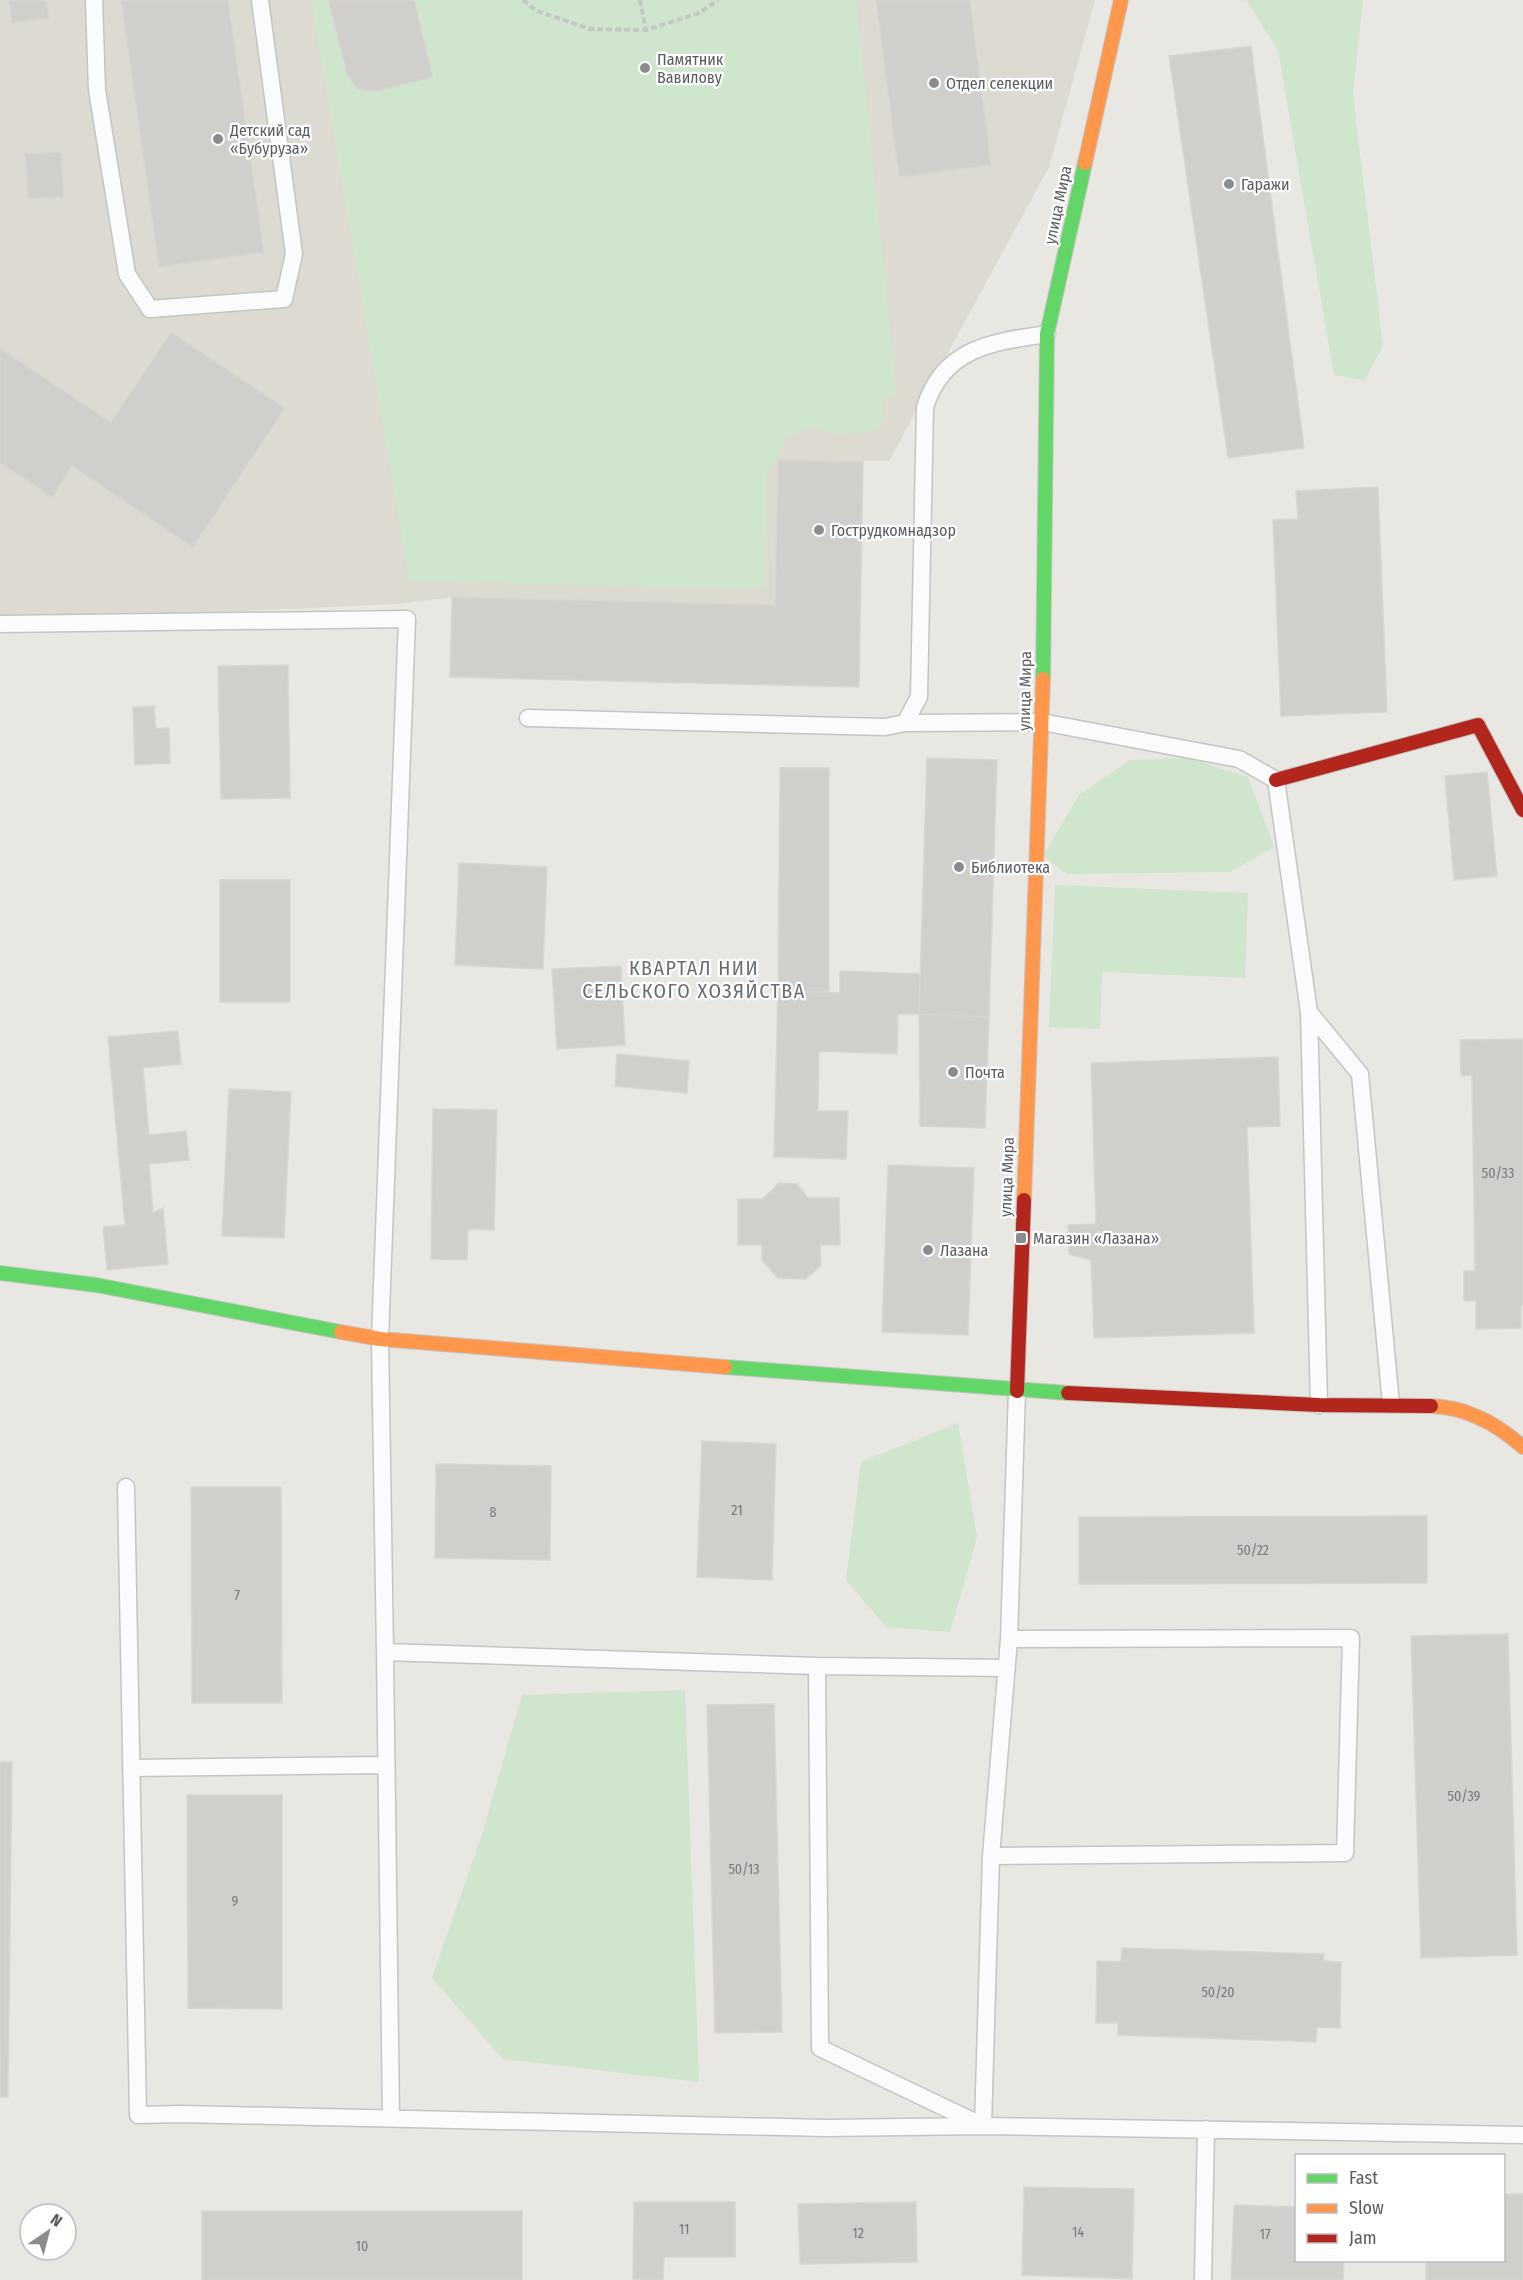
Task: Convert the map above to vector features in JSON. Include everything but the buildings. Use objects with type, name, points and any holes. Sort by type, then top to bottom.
[{"type":"street","name":"улица Мира","points":[[1017,1391],[1042,722],[1047,334],[1121,0]]},
{"type":"street","points":[[1276,780],[1478,725],[1523,810]]},
{"type":"street","points":[[0,1274],[96,1285],[380,1339],[1017,1391],[1319,1405],[1444,1406],[1477,1416],[1506,1432],[1523,1447]]},
{"type":"lane","points":[[94,0],[97,90],[127,274],[150,309],[284,299],[294,254],[260,0]]},
{"type":"lane","points":[[905,723],[919,697],[925,406],[930,390],[957,358],[998,341],[1047,334]]},
{"type":"lane","points":[[0,624],[407,619],[380,1339],[391,2118]]},
{"type":"lane","points":[[528,718],[885,727],[905,723],[1042,722],[1239,759],[1276,780],[1309,1012],[1319,1405]]},
{"type":"lane","points":[[1309,1012],[1360,1074],[1391,1404]]},
{"type":"lane","points":[[983,2126],[991,1856],[1009,1639],[1017,1391]]},
{"type":"lane","points":[[126,1487],[138,2115],[181,2114],[826,2128],[983,2126],[1523,2135]]},
{"type":"lane","points":[[991,1856],[1345,1853],[1351,1638],[1009,1639]]},
{"type":"lane","points":[[385,1653],[816,1666],[1007,1668]]},
{"type":"lane","points":[[816,1666],[820,2048],[983,2126]]},
{"type":"lane","points":[[131,1768],[386,1765]]},
{"type":"lane","points":[[1203,2280],[1206,2129]]},
{"type":"path","points":[[522,0],[537,11],[590,29],[646,30],[699,13],[718,0]]},
{"type":"path","points":[[640,0],[646,30]]},
{"type":"shaded area","points":[[0,0],[1095,0],[1049,167],[889,461],[778,461],[775,605],[452,597],[399,604],[0,622]]},
{"type":"green space","points":[[311,0],[856,0],[897,395],[882,400],[884,421],[872,432],[838,434],[811,428],[787,437],[767,474],[764,589],[409,581]]},
{"type":"green space","points":[[1246,0],[1363,0],[1353,95],[1383,346],[1365,380],[1334,375],[1278,50]]},
{"type":"green space","points":[[1188,758],[1248,777],[1274,847],[1230,872],[1067,874],[1043,856],[1079,795],[1130,760]]},
{"type":"green space","points":[[1055,885],[1248,893],[1245,978],[1102,972],[1100,1029],[1049,1027]]},
{"type":"green space","points":[[958,1423],[977,1537],[950,1632],[886,1627],[846,1580],[861,1462]]},
{"type":"green space","points":[[685,1690],[699,2082],[503,2059],[432,1978],[483,1831],[522,1695]]},
{"type":"traffic: fast","points":[[1043,679],[1047,334],[1085,163]]},
{"type":"traffic: fast","points":[[0,1273],[96,1285],[341,1332]]},
{"type":"traffic: fast","points":[[725,1367],[1068,1393]]},
{"type":"traffic: slow","points":[[1085,163],[1121,0]]},
{"type":"traffic: slow","points":[[1024,1200],[1043,679]]},
{"type":"traffic: slow","points":[[341,1332],[380,1339],[725,1367]]},
{"type":"traffic: slow","points":[[1431,1406],[1469,1413],[1492,1424],[1523,1447]]},
{"type":"traffic: jam","points":[[1276,780],[1478,725],[1523,810]]},
{"type":"traffic: jam","points":[[1017,1391],[1024,1200]]},
{"type":"traffic: jam","points":[[1068,1393],[1319,1405],[1431,1406]]},
{"type":"place","name":"Памятник Вавилову","points":[[645,68]]},
{"type":"place","name":"Отдел селекции","points":[[934,83]]},
{"type":"place","name":"Детский сад «Бубуруза»","points":[[218,139]]},
{"type":"place","name":"Гаражи","points":[[1229,184]]},
{"type":"place","name":"Гострудкомнадзор","points":[[819,530]]},
{"type":"place","name":"Библиотека","points":[[959,867]]},
{"type":"place","name":"Почта","points":[[953,1072]]},
{"type":"place","name":"Магазин «Лазана»","points":[[1021,1238]]},
{"type":"place","name":"Лазана","points":[[928,1250]]},
{"type":"district","name":"КВАРТАЛ НИИ СЕЛЬСКОГО ХОЗЯЙСТВА","points":[[694,980]]}]
